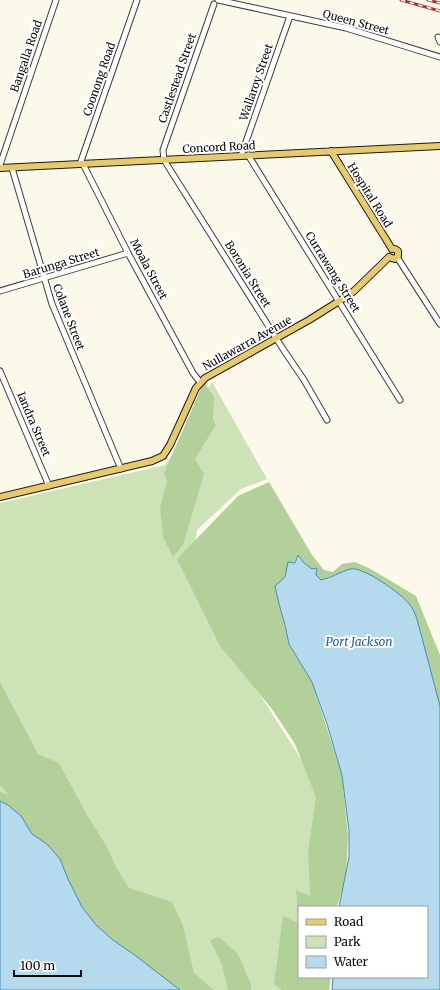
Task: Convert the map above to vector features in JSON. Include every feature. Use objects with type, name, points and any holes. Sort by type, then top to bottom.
[{"type":"main road","name":"Concord Road","points":[[0,168],[332,151],[439,148]]},
{"type":"main road","name":"Hospital Road","points":[[332,151],[392,249]]},
{"type":"main road","points":[[392,249],[396,249],[399,254],[397,257],[393,259],[390,257],[389,252],[392,249]]},
{"type":"main road","name":"Nullawarra Avenue","points":[[0,497],[121,469],[156,460],[163,456],[170,445],[200,382],[212,372],[276,338],[340,301],[354,291],[390,257]]},
{"type":"street","name":"Bangalla Road","points":[[0,164],[56,0]]},
{"type":"street","name":"Coonong Road","points":[[82,164],[137,0]]},
{"type":"street","name":"Queen Street","points":[[208,1],[216,1],[346,28],[440,57]]},
{"type":"street","name":"Castlestead Street","points":[[164,160],[163,150],[216,1]]},
{"type":"street","name":"Wallaroy Street","points":[[241,156],[290,16]]},
{"type":"street","name":"Currawang Street","points":[[248,155],[340,301],[400,400]]},
{"type":"street","name":"Boronia Street","points":[[164,160],[304,380],[327,420]]},
{"type":"street","name":"Moala Street","points":[[82,164],[128,253],[193,373],[200,382]]},
{"type":"street","name":"Colane Street","points":[[12,168],[52,304],[121,469]]},
{"type":"street","name":"Barunga Street","points":[[0,291],[128,253]]},
{"type":"street","points":[[397,257],[440,324]]},
{"type":"street","name":"Iandra Street","points":[[0,371],[49,486]]},
{"type":"green space","points":[[204,382],[214,397],[213,419],[216,425],[195,459],[204,474],[183,545],[173,557],[163,537],[160,508],[167,481],[164,473]]},
{"type":"green space","points":[[212,382],[267,479],[241,489],[197,530],[194,551],[209,615],[308,770],[323,805],[316,906],[298,906],[298,978],[300,978],[314,990],[204,990],[0,801],[0,503],[165,465],[186,435],[199,401]]},
{"type":"green space","points":[[269,482],[312,555],[324,570],[333,572],[342,564],[355,562],[369,568],[416,596],[440,655],[440,728],[339,574],[321,580],[313,575],[298,555],[286,578],[275,586],[289,644],[312,682],[342,775],[348,836],[346,877],[337,906],[298,906],[298,923],[296,890],[310,896],[308,852],[316,797],[295,744],[272,709],[220,646],[177,559],[238,496]]},
{"type":"green space","points":[[0,682],[38,754],[59,763],[129,888],[172,902],[183,926],[194,973],[214,990],[166,990],[101,942],[0,807],[0,792],[9,795],[0,785]]},
{"type":"green space","points":[[283,916],[298,923],[298,978],[331,978],[329,990],[282,990],[274,984]]},
{"type":"green space","points":[[219,937],[238,954],[251,984],[251,990],[228,990],[222,965],[210,940]]},
{"type":"water","name":"Port Jackson","points":[[298,555],[304,563],[312,569],[317,568],[316,575],[321,580],[350,569],[356,569],[373,576],[406,600],[417,619],[440,706],[440,990],[332,990],[333,978],[428,978],[428,906],[339,906],[349,857],[349,831],[342,775],[327,724],[312,682],[289,644],[275,586],[285,577],[288,562],[295,563]]},
{"type":"water","points":[[0,801],[8,805],[21,816],[32,834],[47,844],[60,859],[82,907],[96,925],[113,940],[180,990],[0,990]]},
{"type":"railway","points":[[401,0],[440,11]]},
{"type":"railway","points":[[428,0],[440,3]]}]
